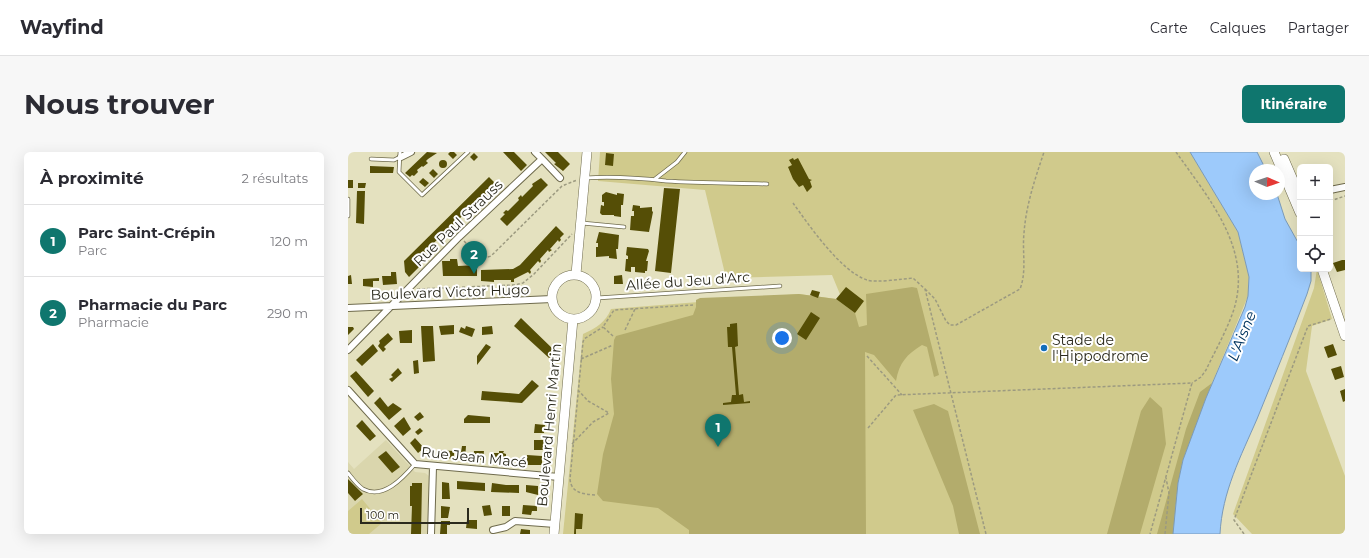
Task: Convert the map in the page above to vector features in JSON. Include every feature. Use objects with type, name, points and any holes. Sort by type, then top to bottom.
[{"type":"street","points":[[401,154],[411,152]]},
{"type":"street","points":[[535,152],[560,178]]},
{"type":"street","points":[[576,274],[587,152]]},
{"type":"street","points":[[1274,152],[1297,206]]},
{"type":"street","points":[[1280,152],[1297,182]]},
{"type":"street","name":"Rue Paul Strauss","points":[[348,350],[393,306],[459,237],[542,159]]},
{"type":"street","points":[[1333,189],[1345,187]]},
{"type":"street","points":[[1323,272],[1345,336]]},
{"type":"street","points":[[576,274],[588,279],[593,284],[597,298],[591,312],[585,317],[573,319],[564,317],[558,312],[552,299],[553,290],[556,284],[568,275],[576,274]]},
{"type":"street","name":"Boulevard Victor Hugo","points":[[348,308],[552,299]]},
{"type":"street","name":"Boulevard Henri Martin","points":[[554,534],[573,319]]},
{"type":"street","name":"Rue Jean Macé","points":[[348,390],[415,464],[433,467],[559,477]]},
{"type":"street","points":[[431,534],[433,467]]},
{"type":"street","points":[[493,530],[506,527],[516,521],[555,524]]},
{"type":"lane","points":[[401,154],[399,172],[422,195],[468,152]]},
{"type":"lane","points":[[655,180],[677,162],[685,152]]},
{"type":"lane","points":[[371,159],[394,160],[401,154]]},
{"type":"lane","points":[[584,179],[603,177],[767,184]]},
{"type":"lane","points":[[348,199],[348,216]]},
{"type":"lane","points":[[580,223],[624,227]]},
{"type":"lane","name":"Allée du Jeu d'Arc","points":[[597,298],[780,286]]},
{"type":"lane","points":[[348,473],[363,489],[379,491],[396,484],[415,464]]},
{"type":"path","points":[[793,203],[828,250],[854,273],[867,280],[913,278],[935,299],[946,321],[950,325],[956,325],[1020,289],[1023,276],[1023,234],[1031,190],[1044,152]]},
{"type":"path","points":[[868,428],[896,395],[1192,383],[1201,377],[1206,370],[1233,313],[1238,294],[1238,272],[1235,248],[1224,224],[1215,207],[1176,152]]},
{"type":"path","points":[[459,237],[479,257],[486,258],[491,256],[562,186],[572,180],[584,179]]},
{"type":"path","points":[[1333,200],[1345,196]]},
{"type":"path","points":[[408,290],[514,285],[523,283],[534,274],[570,233],[579,234]]},
{"type":"path","points":[[925,289],[986,534]]},
{"type":"path","points":[[595,495],[581,494],[570,484],[577,389],[584,339],[603,327],[614,310],[693,305]]},
{"type":"path","points":[[625,330],[635,309]]},
{"type":"path","points":[[1244,534],[1234,520],[1308,326],[1339,317]]},
{"type":"path","points":[[603,327],[613,336]]},
{"type":"path","points":[[581,359],[613,345]]},
{"type":"path","points":[[867,356],[902,395]]},
{"type":"path","points":[[1150,534],[1192,383]]},
{"type":"path","points":[[572,444],[593,422],[609,413],[588,401],[577,389]]},
{"type":"path","points":[[1166,477],[1169,493],[1166,534]]},
{"type":"shaded area","name":"Stade de l'Hippodrome","points":[[600,152],[1190,152],[1238,232],[1249,277],[1248,296],[1206,398],[1183,460],[1174,534],[563,534],[583,334],[600,324],[609,314],[611,309],[799,294],[836,299],[844,304],[832,275],[726,278],[705,190],[598,181]]},
{"type":"shaded area","points":[[1317,272],[1318,272],[1332,319],[1312,326],[1306,371],[1345,476],[1345,534],[1252,534],[1233,514],[1314,288]]},
{"type":"shaded area","points":[[912,287],[917,288],[939,375],[934,377],[927,347],[922,345],[904,360],[899,369],[896,381],[874,355],[865,352],[866,534],[689,534],[689,530],[658,508],[603,501],[597,494],[603,454],[614,414],[611,379],[614,340],[616,336],[693,315],[696,307],[696,300],[700,298],[799,294],[836,299],[855,313],[859,327],[867,325],[866,294]]},
{"type":"shaded area","points":[[1212,383],[1183,460],[1178,483],[1173,534],[1157,534],[1186,429],[1200,392]]},
{"type":"shaded area","points":[[1150,397],[1162,408],[1166,444],[1140,534],[1107,534],[1141,411]]},
{"type":"shaded area","points":[[934,404],[948,411],[980,534],[959,534],[953,506],[913,410]]},
{"type":"shaded area","points":[[386,440],[415,472],[425,473],[429,476],[427,534],[348,534],[348,462],[354,469]]},
{"type":"shaded area","points":[[362,499],[382,523],[369,534],[348,534],[348,511]]},
{"type":"water","name":"L'Aisne","points":[[1190,152],[1257,152],[1263,164],[1249,164],[1249,200],[1279,200],[1285,219],[1297,241],[1297,272],[1311,272],[1311,281],[1289,341],[1233,475],[1224,504],[1220,534],[1173,534],[1178,483],[1183,460],[1206,398],[1245,307],[1248,296],[1249,277],[1238,232]]},
{"type":"building","points":[[427,152],[437,153],[426,161],[428,163],[417,170],[418,172],[414,176],[412,175],[410,177],[405,173]]},
{"type":"building","points":[[450,152],[454,152],[457,155],[453,159],[448,154]]},
{"type":"building","points":[[503,152],[514,152],[527,165],[521,171]]},
{"type":"building","points":[[545,152],[558,152],[570,164],[563,171],[554,164],[556,163]]},
{"type":"building","points":[[474,153],[478,157],[474,161],[470,157]]},
{"type":"building","points":[[606,153],[614,154],[613,166],[605,165]]},
{"type":"building","points":[[793,158],[794,160],[798,158],[809,179],[812,180],[810,181],[812,187],[807,192],[803,185],[799,187],[793,179],[788,167],[792,165],[789,160]]},
{"type":"building","points":[[443,160],[446,161],[446,167],[443,168],[440,167],[439,164],[440,161]]},
{"type":"building","points":[[370,166],[394,167],[393,173],[370,173]]},
{"type":"building","points":[[433,169],[438,174],[434,178],[429,173]]},
{"type":"building","points":[[489,177],[496,184],[419,257],[416,261],[420,266],[409,277],[405,272],[404,261]]},
{"type":"building","points":[[423,178],[429,183],[425,187],[419,182]]},
{"type":"building","points":[[541,178],[548,185],[507,226],[500,219],[505,214],[503,213],[506,210],[508,211],[519,200],[518,198],[521,195],[522,197],[533,186],[532,184]]},
{"type":"building","points":[[348,180],[353,180],[353,188],[348,188]]},
{"type":"building","points":[[358,183],[366,183],[365,188],[358,188]]},
{"type":"building","points":[[664,188],[680,189],[671,273],[655,271]]},
{"type":"building","points":[[357,191],[365,191],[364,224],[356,223]]},
{"type":"building","points":[[606,192],[617,195],[617,193],[624,194],[623,205],[621,205],[621,217],[614,215],[602,215],[600,213],[601,205],[604,206],[604,202],[602,202],[602,195]]},
{"type":"building","points":[[633,205],[640,206],[640,208],[652,207],[653,212],[649,232],[630,230],[631,216],[634,216],[634,211],[632,211]]},
{"type":"building","points":[[556,226],[564,234],[560,238],[561,240],[559,242],[558,240],[550,249],[552,250],[549,252],[548,250],[540,259],[540,263],[538,261],[530,270],[530,274],[528,272],[514,279],[514,282],[511,282],[511,280],[494,280],[494,282],[481,281],[481,270],[513,269],[520,265]]},
{"type":"building","points":[[599,232],[619,235],[618,249],[616,249],[617,259],[609,258],[609,256],[596,257],[596,247],[598,247],[598,243],[596,243]]},
{"type":"building","points":[[627,247],[648,249],[649,251],[646,261],[648,261],[647,271],[645,271],[645,273],[635,272],[635,267],[631,267],[631,272],[625,271],[626,259],[628,259],[628,256],[626,255]]},
{"type":"building","points":[[450,259],[457,259],[458,266],[477,265],[477,276],[443,276],[442,261],[450,261]]},
{"type":"building","points":[[1345,260],[1345,270],[1337,272],[1333,263]]},
{"type":"building","points":[[391,272],[396,272],[397,284],[383,285],[382,276],[391,276]]},
{"type":"building","points":[[351,275],[352,284],[348,284],[348,276]]},
{"type":"building","points":[[622,275],[623,284],[614,284],[614,276]]},
{"type":"building","points":[[379,278],[379,281],[373,281],[373,287],[363,286],[363,279]]},
{"type":"building","points":[[846,287],[864,301],[855,313],[836,299]]},
{"type":"building","points":[[812,290],[820,292],[818,298],[810,295]]},
{"type":"building","points":[[811,312],[820,318],[806,340],[797,334]]},
{"type":"building","points":[[521,318],[555,351],[551,357],[549,358],[514,326]]},
{"type":"building","points":[[737,323],[738,346],[735,347],[739,395],[743,394],[744,402],[750,401],[750,403],[723,405],[723,403],[731,402],[732,395],[736,395],[732,347],[728,347],[727,327],[730,327],[730,324]]},
{"type":"building","points":[[454,325],[454,334],[441,335],[439,326]]},
{"type":"building","points":[[421,326],[433,326],[435,361],[423,362]]},
{"type":"building","points":[[466,326],[475,329],[472,337],[459,332],[461,327],[465,329]]},
{"type":"building","points":[[492,326],[493,334],[482,335],[482,327]]},
{"type":"building","points":[[348,327],[353,327],[354,329],[348,335]]},
{"type":"building","points":[[412,330],[412,343],[400,343],[399,331]]},
{"type":"building","points":[[388,333],[393,339],[384,347],[386,349],[383,352],[378,346],[380,343],[379,341]]},
{"type":"building","points":[[373,344],[378,351],[362,366],[356,360]]},
{"type":"building","points":[[486,344],[491,347],[477,365],[477,356]]},
{"type":"building","points":[[1333,344],[1337,355],[1328,358],[1324,347]]},
{"type":"building","points":[[418,360],[419,373],[414,374],[413,361]]},
{"type":"building","points":[[1341,366],[1344,377],[1335,380],[1331,369]]},
{"type":"building","points":[[398,368],[402,373],[392,382],[389,379],[393,377],[391,375]]},
{"type":"building","points":[[356,371],[374,391],[368,397],[350,376]]},
{"type":"building","points":[[532,380],[539,386],[522,403],[481,400],[482,391],[519,394]]},
{"type":"building","points":[[1345,389],[1345,401],[1343,402],[1340,391]]},
{"type":"building","points":[[380,397],[388,407],[393,403],[402,409],[389,420],[374,403]]},
{"type":"building","points":[[420,412],[424,417],[418,421],[414,417]]},
{"type":"building","points":[[468,415],[490,417],[490,423],[464,423],[464,419]]},
{"type":"building","points":[[404,417],[411,429],[403,436],[394,426]]},
{"type":"building","points":[[362,420],[376,436],[370,441],[356,426]]},
{"type":"building","points":[[535,424],[545,425],[544,433],[534,433]]},
{"type":"building","points":[[420,428],[423,431],[418,435],[415,432]]},
{"type":"building","points":[[415,438],[424,448],[418,453],[410,443]]},
{"type":"building","points":[[534,440],[544,440],[543,450],[534,450]]},
{"type":"building","points":[[462,446],[466,446],[465,460],[457,460],[458,451],[461,452]]},
{"type":"building","points":[[437,450],[454,451],[454,459],[437,458]]},
{"type":"building","points":[[386,451],[400,467],[392,473],[378,457]]},
{"type":"building","points":[[474,451],[484,451],[483,460],[473,459]]},
{"type":"building","points":[[499,451],[504,451],[503,453],[506,454],[506,462],[490,461],[491,453],[499,453]]},
{"type":"building","points":[[527,455],[542,456],[542,465],[527,465]]},
{"type":"building","points":[[348,479],[363,494],[355,501],[348,493]]},
{"type":"building","points":[[457,481],[485,483],[485,491],[457,489]]},
{"type":"building","points":[[442,482],[449,483],[450,499],[442,499]]},
{"type":"building","points":[[412,483],[422,483],[421,534],[411,534],[412,506],[410,506],[410,486],[412,486]]},
{"type":"building","points":[[492,483],[519,485],[519,493],[491,492]]},
{"type":"building","points":[[526,485],[538,486],[538,495],[526,492]]},
{"type":"building","points":[[490,505],[492,515],[484,516],[482,506]]},
{"type":"building","points":[[523,505],[537,506],[537,511],[532,511],[531,515],[522,514]]},
{"type":"building","points":[[441,506],[450,507],[448,518],[441,518]]},
{"type":"building","points":[[502,506],[510,506],[510,516],[502,516]]},
{"type":"building","points":[[575,513],[583,514],[582,529],[576,529],[576,534],[574,534]]},
{"type":"building","points":[[467,520],[477,520],[477,529],[466,528]]},
{"type":"building","points":[[441,521],[450,521],[450,525],[447,525],[447,534],[440,534]]},
{"type":"building","points":[[521,529],[530,530],[530,534],[520,534]]},
{"type":"place","name":"Pharmacie du Parc","points":[[474,274]]},
{"type":"place","name":"Stade de l'Hippodrome","points":[[1044,348]]},
{"type":"place","name":"Parc Saint-Crépin","points":[[718,447]]}]
